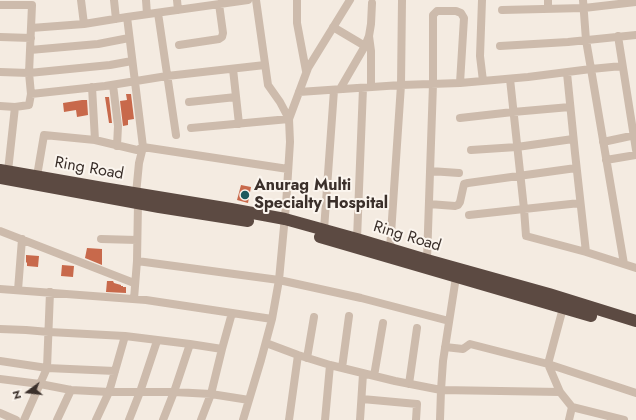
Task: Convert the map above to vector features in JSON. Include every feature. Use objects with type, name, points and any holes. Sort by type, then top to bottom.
[{"type":"highway","name":"Ring Road","points":[[3,173],[37,176],[137,199]]},
{"type":"highway","name":"Ring Road","points":[[3,173],[232,218],[284,223],[324,230],[549,294],[636,321]]},
{"type":"highway","name":"Ring Road","points":[[284,223],[314,235],[636,329]]},
{"type":"street","points":[[82,0],[84,24]]},
{"type":"street","points":[[114,0],[116,19]]},
{"type":"street","points":[[146,0],[147,14]]},
{"type":"street","points":[[177,0],[178,10]]},
{"type":"street","points":[[31,28],[84,24],[178,10],[210,3],[219,4],[248,0]]},
{"type":"street","points":[[256,0],[268,85],[289,118]]},
{"type":"street","points":[[297,0],[297,23],[306,71]]},
{"type":"street","points":[[243,420],[266,343],[279,280],[290,142],[289,118],[306,71],[350,0]]},
{"type":"street","points":[[390,249],[401,85],[402,0]]},
{"type":"street","points":[[482,0],[480,56],[483,81]]},
{"type":"street","points":[[548,0],[548,9]]},
{"type":"street","points":[[502,10],[548,9],[583,4],[636,2]]},
{"type":"street","points":[[0,5],[32,3],[29,73],[31,94],[29,105],[15,107],[0,106]]},
{"type":"street","points":[[324,230],[337,90],[365,46],[369,36],[371,24],[372,3]]},
{"type":"street","points":[[179,45],[219,39],[222,37],[223,33],[219,4]]},
{"type":"street","points":[[583,4],[586,40],[624,264]]},
{"type":"street","points":[[427,260],[433,84],[433,15],[437,11],[456,11],[461,13],[464,18],[460,83]]},
{"type":"street","points":[[158,13],[176,135]]},
{"type":"street","points":[[127,17],[143,147],[139,163],[137,199],[137,260],[134,283],[134,299]]},
{"type":"street","points":[[333,27],[365,46]]},
{"type":"street","points":[[500,46],[636,35]]},
{"type":"street","points":[[357,239],[367,88],[371,51],[369,36]]},
{"type":"street","points":[[618,36],[635,135],[636,150]]},
{"type":"street","points":[[0,37],[31,38]]},
{"type":"street","points":[[30,50],[98,44],[129,38]]},
{"type":"street","points":[[0,72],[29,73],[132,62]]},
{"type":"street","points":[[31,94],[265,65]]},
{"type":"street","points":[[299,92],[510,79],[622,66]]},
{"type":"street","points":[[233,69],[239,124]]},
{"type":"street","points":[[567,73],[586,252]]},
{"type":"street","points":[[510,79],[526,236],[586,252],[636,268]]},
{"type":"street","points":[[113,84],[118,126],[117,146]]},
{"type":"street","points":[[92,87],[94,140]]},
{"type":"street","points":[[189,102],[236,97]]},
{"type":"street","points":[[3,173],[15,107]]},
{"type":"street","points":[[460,118],[570,107]]},
{"type":"street","points":[[191,128],[289,118]]},
{"type":"street","points":[[37,176],[44,135],[94,140],[137,150],[143,147],[288,169]]},
{"type":"street","points":[[603,142],[635,135]]},
{"type":"street","points":[[471,150],[517,147],[573,139]]},
{"type":"street","points":[[606,160],[636,155]]},
{"type":"street","points":[[429,204],[458,205],[464,184],[468,183],[576,168]]},
{"type":"street","points":[[430,171],[459,173]]},
{"type":"street","points":[[469,215],[580,203]]},
{"type":"street","points":[[0,231],[134,283]]},
{"type":"street","points":[[18,290],[22,239]]},
{"type":"street","points":[[101,239],[137,240]]},
{"type":"street","points":[[137,260],[279,280],[361,298],[450,321]]},
{"type":"street","points":[[440,420],[440,390],[456,277]]},
{"type":"street","points":[[0,289],[134,299],[272,319]]},
{"type":"street","points":[[24,420],[47,368],[50,292]]},
{"type":"street","points":[[563,308],[548,364],[560,392],[572,406],[614,419],[624,420]]},
{"type":"street","points":[[201,420],[211,394],[232,312]]},
{"type":"street","points":[[342,368],[349,316]]},
{"type":"street","points":[[307,358],[314,317]]},
{"type":"street","points":[[374,376],[383,323]]},
{"type":"street","points":[[409,384],[417,328]]},
{"type":"street","points":[[0,329],[125,336],[222,349]]},
{"type":"street","points":[[96,420],[110,392],[125,336]]},
{"type":"street","points":[[129,420],[157,341]]},
{"type":"street","points":[[266,343],[307,358],[363,374],[440,390],[560,392]]},
{"type":"street","points":[[163,420],[190,344]]},
{"type":"street","points":[[445,347],[463,349],[470,344],[548,364],[636,393]]},
{"type":"street","points":[[289,420],[298,355]]},
{"type":"street","points":[[0,361],[47,368],[115,371]]},
{"type":"street","points":[[325,420],[330,365]]},
{"type":"street","points":[[360,420],[363,374]]},
{"type":"street","points":[[0,379],[71,390],[211,394],[249,400]]},
{"type":"street","points":[[57,420],[71,390]]},
{"type":"street","points":[[362,399],[416,404],[416,420]]},
{"type":"street","points":[[569,420],[572,406]]},
{"type":"street","points":[[0,413],[16,420]]},
{"type":"building","points":[[126,94],[131,94],[134,119],[128,120],[128,125],[123,126],[120,101],[127,100]]},
{"type":"building","points":[[105,97],[109,97],[112,123],[109,123]]},
{"type":"building","points":[[87,100],[88,115],[77,117],[76,110],[64,112],[63,103]]},
{"type":"building","points":[[241,185],[251,187],[248,203],[237,200]]},
{"type":"building","points":[[87,248],[102,249],[102,265],[85,258]]},
{"type":"building","points":[[26,255],[39,256],[38,267],[27,266]]},
{"type":"building","points":[[62,265],[74,266],[73,277],[61,276]]},
{"type":"building","points":[[107,281],[113,281],[114,283],[126,287],[126,293],[106,292]]},
{"type":"place","name":"Anurag Multi Specialty Hospital","points":[[245,195]]}]
